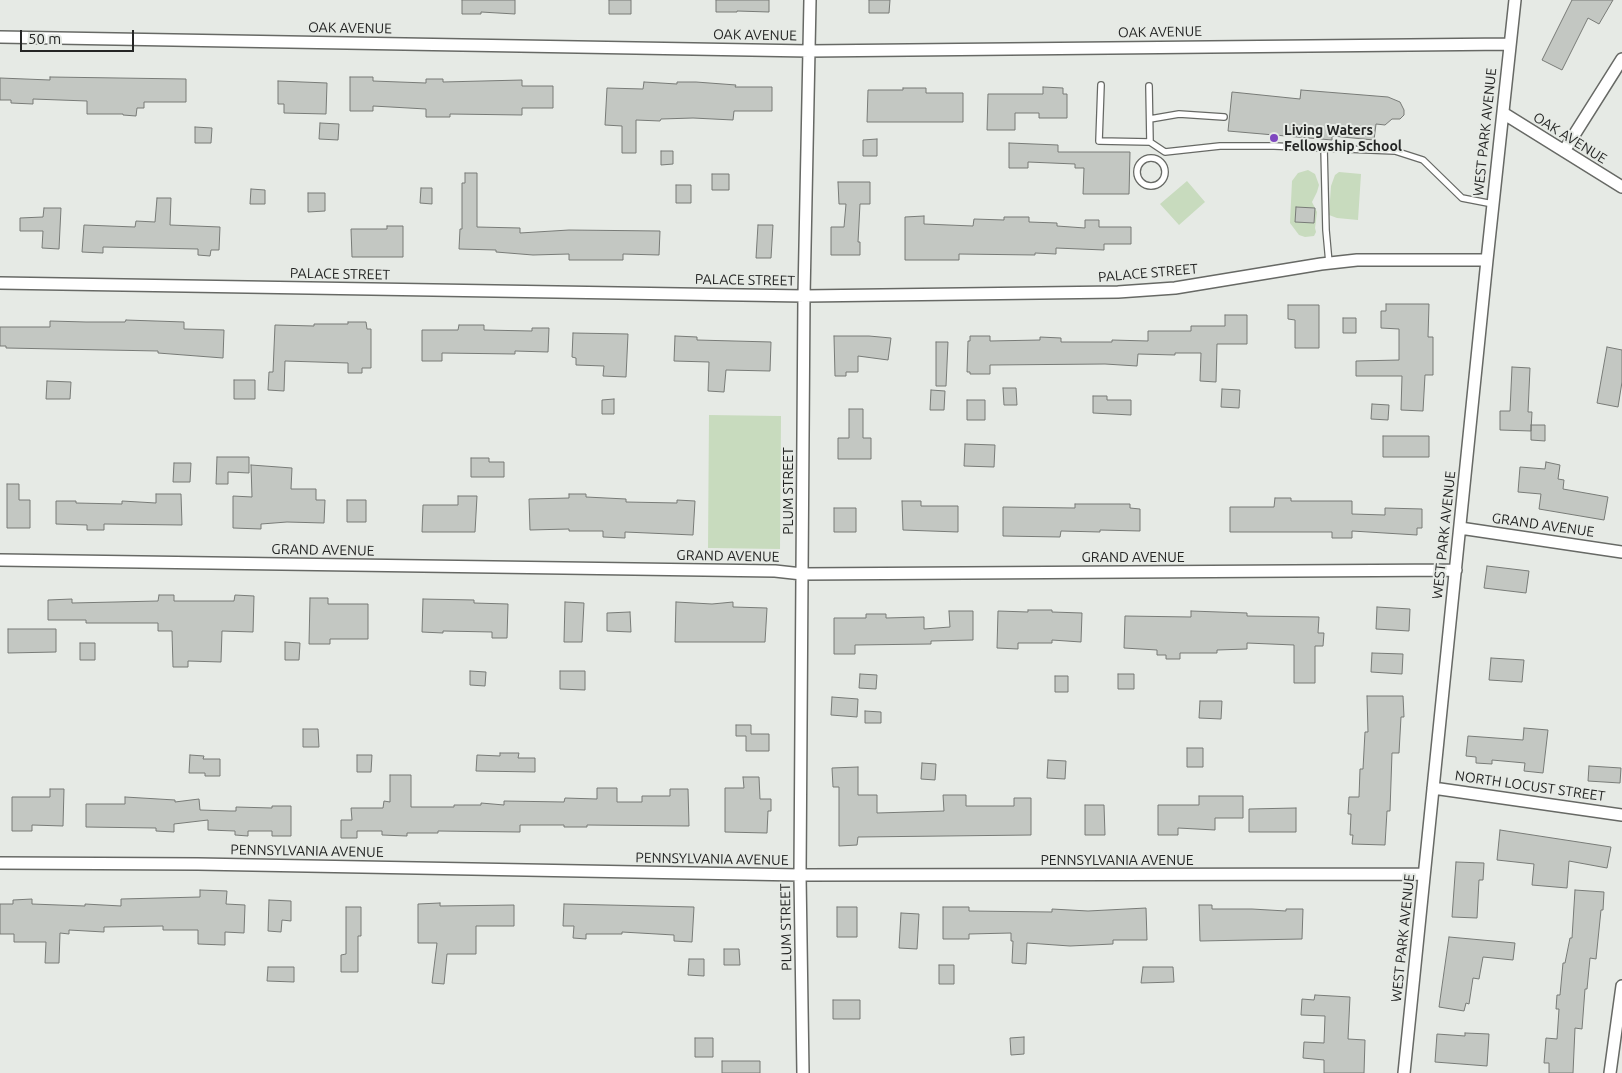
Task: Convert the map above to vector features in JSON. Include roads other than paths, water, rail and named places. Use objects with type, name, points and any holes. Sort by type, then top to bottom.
[{"type":"street","name":"PLUM STREET","points":[[803,1073],[800,875],[804,296],[810,0]]},
{"type":"street","name":"WEST PARK AVENUE","points":[[1404,1073],[1486,260],[1515,0]]},
{"type":"street","name":"OAK AVENUE","points":[[0,37],[810,51],[1510,44]]},
{"type":"street","points":[[1564,151],[1622,59]]},
{"type":"street","name":"OAK AVENUE","points":[[1503,114],[1622,187]]},
{"type":"street","name":"PALACE STREET","points":[[0,283],[804,296],[1136,291],[1175,288],[1358,260],[1486,260]]},
{"type":"street","name":"GRAND AVENUE","points":[[1460,528],[1622,552]]},
{"type":"street","name":"GRAND AVENUE","points":[[0,560],[765,571],[802,574],[1456,570]]},
{"type":"street","name":"NORTH LOCUST STREET","points":[[1433,788],[1622,815]]},
{"type":"street","name":"PENNSYLVANIA AVENUE","points":[[0,864],[208,864],[800,875],[1424,874]]},
{"type":"street","points":[[1610,1073],[1622,986]]},
{"type":"lane","points":[[1101,85],[1099,141],[1150,142],[1165,152],[1220,146],[1274,146],[1395,151],[1423,160],[1462,198],[1493,204]]},
{"type":"lane","points":[[1149,86],[1150,142]]},
{"type":"lane","points":[[1150,119],[1179,114],[1224,117]]},
{"type":"lane","points":[[1324,148],[1326,230],[1329,263]]},
{"type":"lane","points":[[1159,159],[1165,152]]},
{"type":"lane","points":[[1148,158],[1159,159],[1166,169],[1163,180],[1153,186],[1142,183],[1137,174],[1139,164],[1148,158]]},
{"type":"place","name":"Living Waters Fellowship School","points":[[1274,138]]}]
